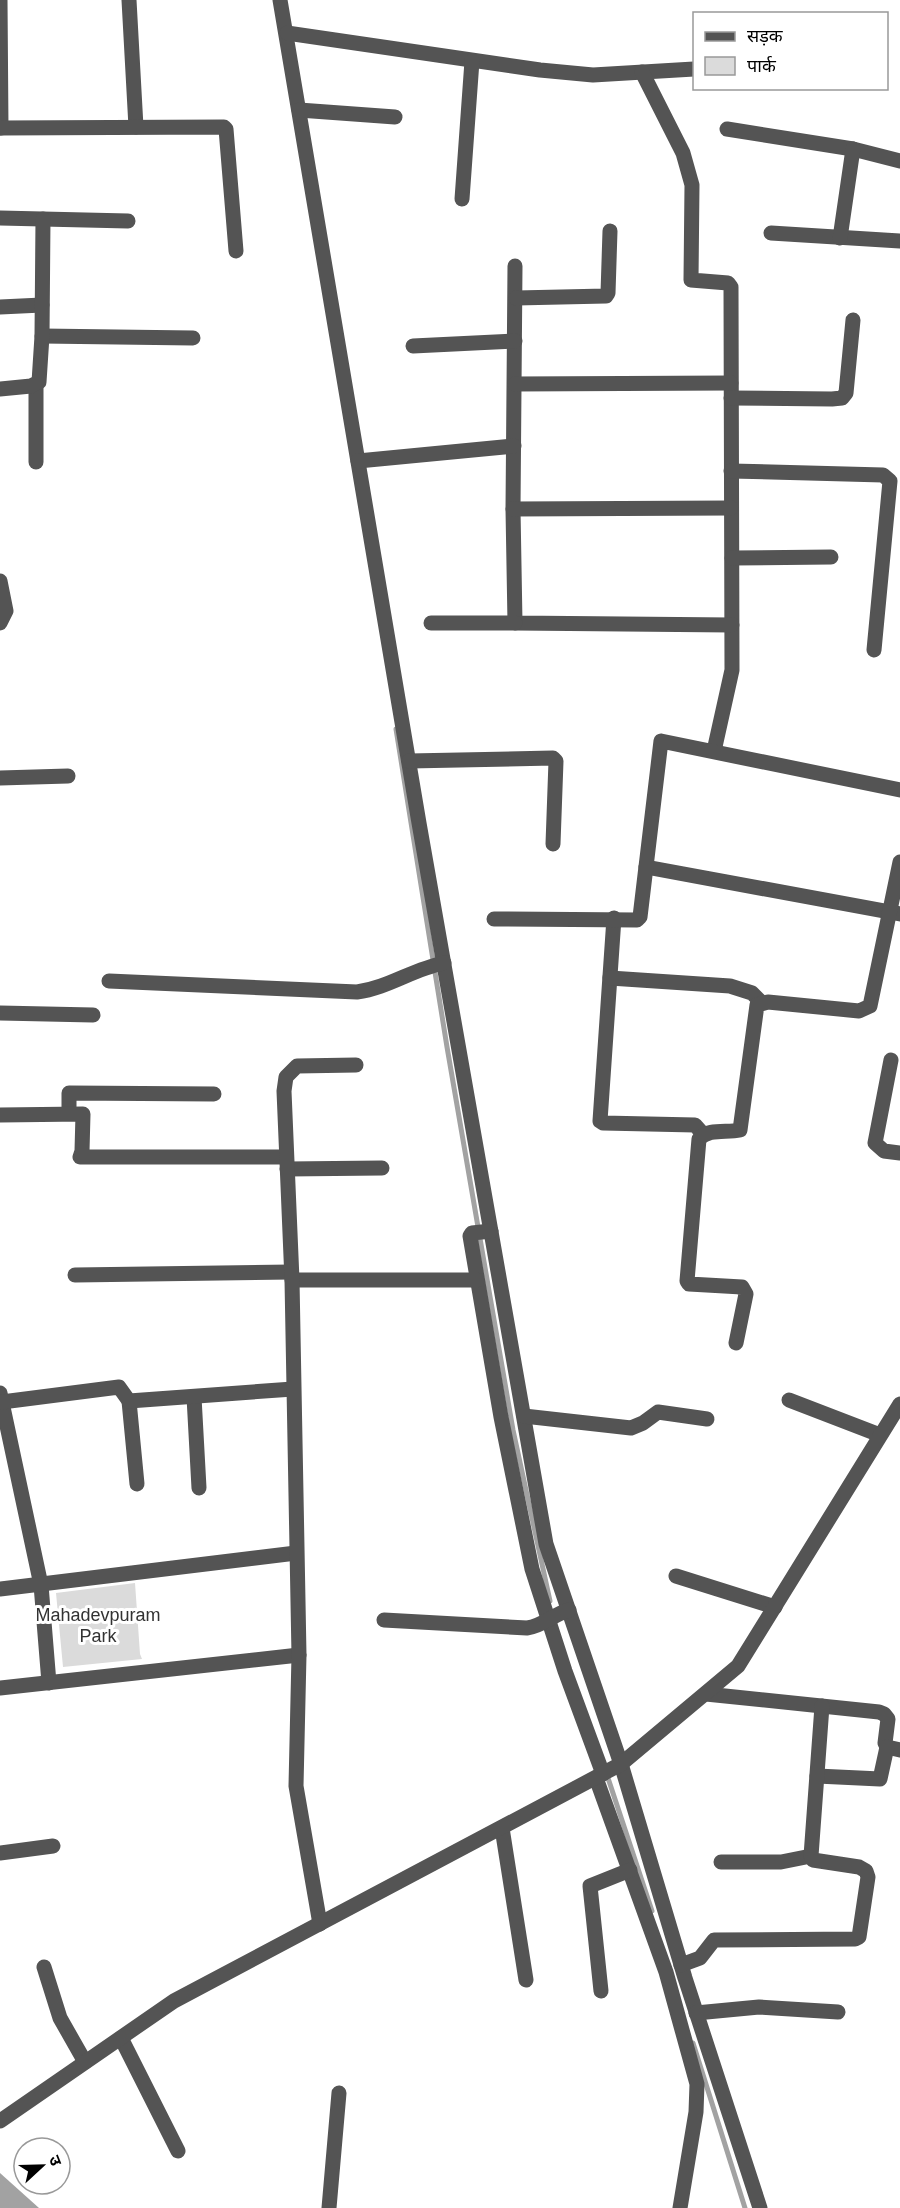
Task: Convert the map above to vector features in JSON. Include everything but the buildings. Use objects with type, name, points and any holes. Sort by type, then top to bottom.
[{"type":"street","points":[[0,0],[1,128],[225,128],[236,251]]},
{"type":"street","points":[[129,0],[136,127]]},
{"type":"street","points":[[280,0],[409,762],[437,964],[483,1232],[524,1416],[558,1614],[608,1772],[681,1965],[760,2208]]},
{"type":"street","points":[[286,33],[472,61],[593,75],[693,69]]},
{"type":"street","points":[[462,199],[472,61]]},
{"type":"street","points":[[642,72],[683,153],[692,185],[691,280],[728,283],[731,287],[732,670],[714,751]]},
{"type":"street","points":[[299,110],[394,117]]},
{"type":"street","points":[[727,129],[853,148],[900,161]]},
{"type":"street","points":[[840,238],[853,148]]},
{"type":"street","points":[[0,219],[128,221]]},
{"type":"street","points":[[36,462],[36,384],[39,382],[42,336],[43,219]]},
{"type":"street","points":[[516,298],[606,296],[608,293],[610,231]]},
{"type":"street","points":[[771,233],[900,241]]},
{"type":"street","points":[[515,623],[513,509],[516,266]]},
{"type":"street","points":[[0,307],[42,305]]},
{"type":"street","points":[[515,384],[731,391],[842,398],[846,393],[853,321]]},
{"type":"street","points":[[42,336],[193,338]]},
{"type":"street","points":[[413,346],[515,341]]},
{"type":"street","points":[[0,389],[36,384]]},
{"type":"street","points":[[358,461],[514,446]]},
{"type":"street","points":[[731,471],[883,475],[887,477],[890,481],[874,650]]},
{"type":"street","points":[[513,509],[731,508]]},
{"type":"street","points":[[732,558],[831,557]]},
{"type":"street","points":[[0,581],[6,611],[0,623]]},
{"type":"street","points":[[431,623],[732,625]]},
{"type":"street","points":[[494,919],[614,918],[637,920],[640,917],[661,741],[900,790]]},
{"type":"street","points":[[409,762],[553,758],[556,761],[553,844]]},
{"type":"street","points":[[0,778],[68,776]]},
{"type":"street","points":[[610,978],[730,986],[752,993],[762,1002],[859,1011],[870,1006],[895,913],[900,862]]},
{"type":"street","points":[[646,867],[895,913]]},
{"type":"street","points":[[614,918],[600,1121],[603,1123],[695,1125],[703,1134]]},
{"type":"street","points":[[109,981],[357,992],[374,989],[437,964]]},
{"type":"street","points":[[736,1343],[745,1290],[742,1287],[689,1284],[687,1281],[699,1139],[703,1134],[740,1130],[757,1005],[762,1002]]},
{"type":"street","points":[[0,1013],[93,1015]]},
{"type":"street","points":[[891,1060],[875,1143],[884,1151],[900,1153]]},
{"type":"street","points":[[320,1924],[296,1786],[299,1655],[292,1276],[284,1091],[286,1077],[297,1066],[356,1065]]},
{"type":"street","points":[[69,1113],[69,1093],[214,1094]]},
{"type":"street","points":[[0,1115],[83,1114],[80,1157],[382,1168]]},
{"type":"street","points":[[483,1232],[470,1236],[510,1465],[532,1569],[558,1614],[608,1772],[630,1870],[666,1972],[697,2084],[696,2112],[680,2208]]},
{"type":"street","points":[[75,1275],[477,1280]]},
{"type":"street","points":[[49,1683],[41,1584],[1,1397],[119,1387],[129,1401],[137,1484]]},
{"type":"street","points":[[129,1401],[293,1389]]},
{"type":"street","points":[[194,1396],[199,1488]]},
{"type":"street","points":[[789,1400],[880,1435]]},
{"type":"street","points":[[0,2121],[174,2001],[608,1772],[706,1694],[738,1666],[900,1404]]},
{"type":"street","points":[[524,1416],[631,1428],[643,1424],[658,1412],[707,1419]]},
{"type":"street","points":[[0,1589],[296,1553]]},
{"type":"street","points":[[676,1576],[775,1607]]},
{"type":"street","points":[[384,1620],[527,1628],[558,1614]]},
{"type":"street","points":[[0,1688],[299,1655]]},
{"type":"street","points":[[706,1694],[884,1714],[888,1719],[885,1743],[894,1749],[880,1779],[816,1776]]},
{"type":"street","points":[[681,1965],[700,1958],[714,1940],[855,1939],[859,1937],[868,1877],[866,1871],[859,1867],[813,1860],[811,1856],[822,1706]]},
{"type":"street","points":[[502,1828],[526,1980]]},
{"type":"street","points":[[0,1853],[52,1846]]},
{"type":"street","points":[[721,1862],[781,1862],[811,1856]]},
{"type":"street","points":[[601,1991],[591,1886],[630,1870]]},
{"type":"street","points":[[44,1967],[60,2018],[84,2062]]},
{"type":"street","points":[[696,2013],[759,2007],[838,2012]]},
{"type":"street","points":[[121,2038],[178,2151]]},
{"type":"street","points":[[329,2208],[339,2092]]},
{"type":"green space","name":"Mahadevpuram Park","points":[[135,1583],[142,1659],[63,1667],[56,1593]]},
{"type":"shaded area","points":[[0,2173],[12,2184],[12,2196],[26,2196],[39,2208],[0,2208]]},
{"type":"waterway","points":[[396,729],[447,1047],[513,1430],[550,1601]]},
{"type":"waterway","points":[[607,1775],[652,1911]]},
{"type":"waterway","points":[[693,2043],[745,2208]]}]
